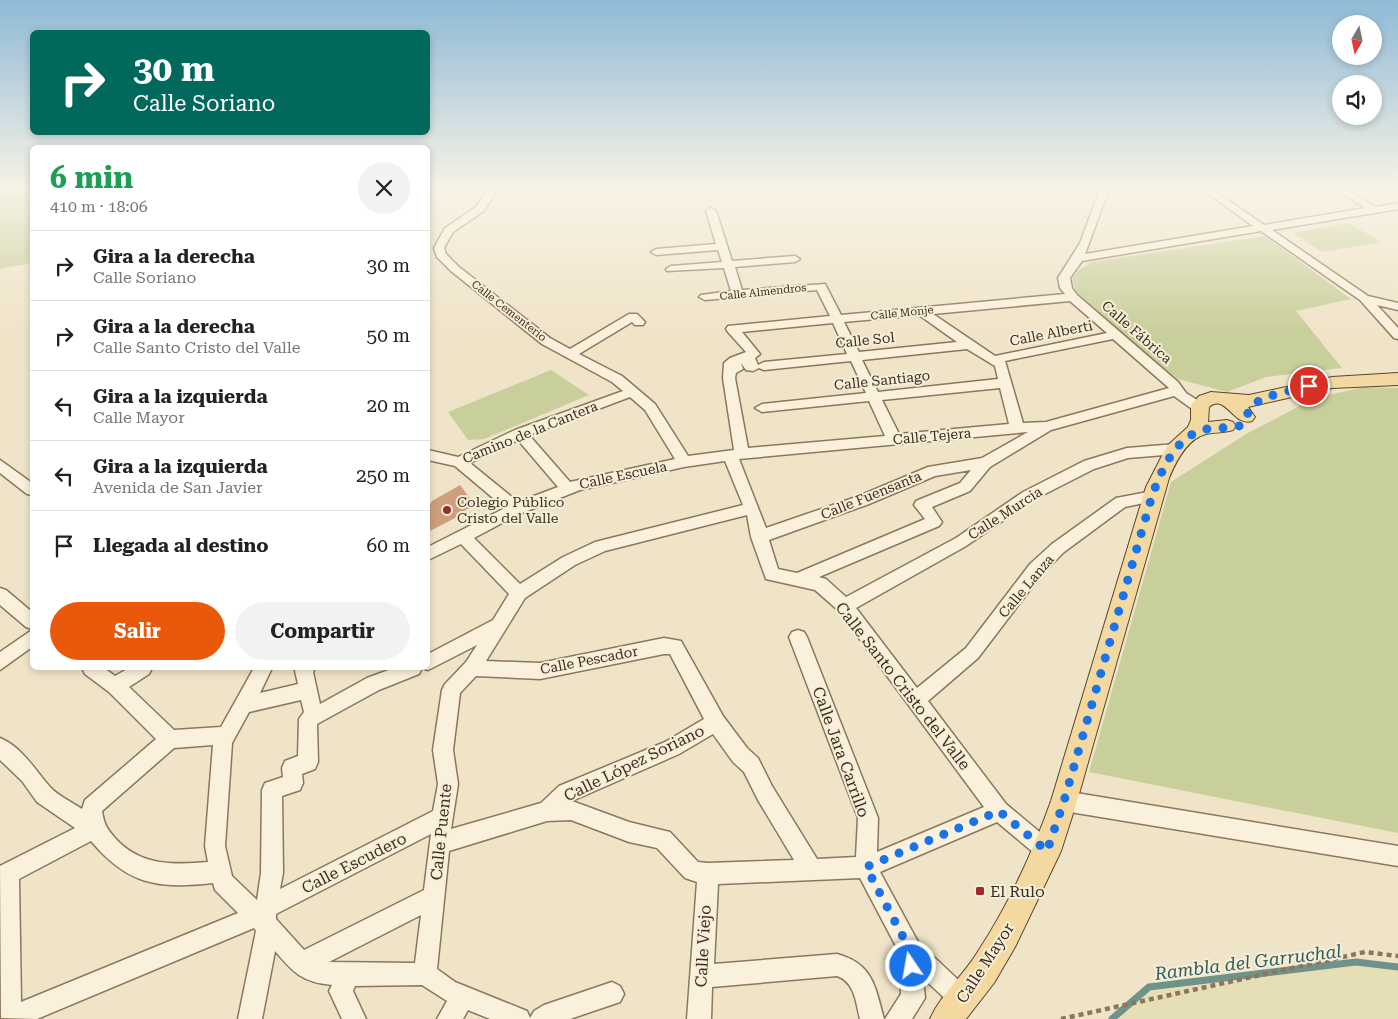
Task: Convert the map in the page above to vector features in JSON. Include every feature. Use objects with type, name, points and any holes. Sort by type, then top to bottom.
[{"type":"main road","points":[[1199,417],[1227,426],[1242,425],[1252,405],[1259,401],[1309,386],[1357,379],[1398,379]]},
{"type":"main road","points":[[1222,399],[1259,401]]},
{"type":"main road","points":[[1222,399],[1240,408],[1246,417]]},
{"type":"main road","name":"Calle Mayor","points":[[946,1019],[1005,937],[1047,851],[1064,801],[1152,496],[1166,463],[1199,417],[1202,402],[1222,399]]},
{"type":"street","name":"Calle Cementerio","points":[[443,237],[433,249],[455,269],[507,308],[546,341],[617,379],[650,407],[684,462]]},
{"type":"street","points":[[719,237],[738,294]]},
{"type":"street","points":[[1073,296],[1066,288],[1064,280],[1078,258],[1086,237]]},
{"type":"street","points":[[1078,258],[1210,237]]},
{"type":"street","points":[[1275,237],[1364,298],[1398,335]]},
{"type":"street","points":[[656,252],[722,247]]},
{"type":"street","points":[[671,269],[795,259]]},
{"type":"street","name":"Calle Almendros","points":[[705,297],[821,286],[837,319]]},
{"type":"street","name":"Calle Monje","points":[[736,454],[729,378],[730,363],[733,369],[737,369],[734,360],[747,358],[750,367],[754,367],[748,356],[754,354],[733,329],[1073,296]]},
{"type":"street","name":"Calle Fábrica","points":[[1073,296],[1178,391],[1199,417]]},
{"type":"street","points":[[1364,298],[1398,307]]},
{"type":"street","points":[[921,311],[969,345],[1001,364],[1017,428]]},
{"type":"street","points":[[571,353],[633,316],[639,322]]},
{"type":"street","points":[[837,319],[894,439]]},
{"type":"street","name":"Calle Alberti","points":[[992,360],[1115,335]]},
{"type":"street","name":"Calle Sol","points":[[764,366],[969,345]]},
{"type":"street","name":"Calle Santiago","points":[[762,408],[1006,383]]},
{"type":"street","points":[[1178,391],[1222,399]]},
{"type":"street","name":"Calle Tejera","points":[[684,462],[736,454],[1017,428],[1046,427],[1178,391]]},
{"type":"street","name":"Camino de la Cantera","points":[[430,455],[459,462],[520,433],[632,392]]},
{"type":"street","points":[[798,579],[934,522],[921,505],[965,487],[985,463],[1046,427]]},
{"type":"street","points":[[520,433],[568,488]]},
{"type":"street","name":"Calle Murcia","points":[[845,606],[961,542],[1028,496],[1088,465],[1127,454],[1176,449]]},
{"type":"street","points":[[736,454],[759,537]]},
{"type":"street","points":[[459,462],[516,509]]},
{"type":"street","name":"Calle Escuela","points":[[430,553],[516,509],[568,488],[684,462]]},
{"type":"street","name":"Calle Fuensanta","points":[[759,537],[864,500],[933,470],[985,463]]},
{"type":"street","points":[[0,465],[30,488]]},
{"type":"street","name":"Calle Lanza","points":[[916,700],[972,653],[1036,569],[1058,548],[1099,516],[1121,502],[1152,496]]},
{"type":"street","points":[[462,536],[519,593],[569,561],[601,546],[752,508]]},
{"type":"street","name":"Calle Santo Cristo del Valle","points":[[759,537],[772,574],[820,584],[845,606],[999,811],[1047,851]]},
{"type":"street","name":"Calle Puente","points":[[426,974],[442,817],[448,784],[443,750],[451,690],[472,668],[519,593]]},
{"type":"street","points":[[0,595],[30,620]]},
{"type":"street","points":[[430,661],[501,621]]},
{"type":"street","name":"Calle Jara Carrillo","points":[[798,637],[868,818],[866,867]]},
{"type":"street","points":[[0,662],[30,639]]},
{"type":"street","name":"Calle Pescador","points":[[472,668],[540,671],[664,646],[675,646],[716,722]]},
{"type":"street","points":[[94,670],[115,686],[170,738]]},
{"type":"street","points":[[115,686],[140,670]]},
{"type":"street","points":[[262,670],[223,742],[215,846],[223,882],[264,918],[301,964],[313,972],[348,975],[426,974],[448,990],[519,1019]]},
{"type":"street","points":[[305,670],[314,717]]},
{"type":"street","points":[[250,1019],[272,873],[272,790],[293,783],[292,768],[308,762],[308,719],[373,684],[408,670]]},
{"type":"street","points":[[244,705],[308,690]]},
{"type":"street","points":[[716,722],[740,755],[751,765],[765,793],[812,870]]},
{"type":"street","name":"Calle López Soriano","points":[[440,843],[547,812],[566,793],[672,748],[716,722]]},
{"type":"street","points":[[94,829],[92,808],[170,738],[227,735]]},
{"type":"street","points":[[0,747],[29,774],[44,795],[94,829],[120,857],[146,872],[190,875],[221,871]]},
{"type":"street","points":[[1064,801],[1398,856]]},
{"type":"street","points":[[547,812],[571,810],[629,832],[663,840],[692,871],[708,874],[866,867],[999,811]]},
{"type":"street","name":"Calle Escudero","points":[[16,1017],[264,918],[442,817]]},
{"type":"street","points":[[16,1017],[9,1010],[4,875],[94,829]]},
{"type":"street","points":[[866,867],[910,950],[962,999]]},
{"type":"street","name":"Calle Viejo","points":[[699,1019],[708,874]]},
{"type":"street","points":[[301,964],[434,897]]},
{"type":"street","points":[[897,1019],[912,998],[910,950]]},
{"type":"street","points":[[702,977],[837,965],[849,967],[857,973],[872,1019]]},
{"type":"street","points":[[348,975],[342,991],[354,1019]]},
{"type":"street","points":[[542,1019],[552,1013],[612,994]]},
{"type":"street","points":[[449,1019],[464,996]]},
{"type":"path","points":[[1061,1019],[1365,952],[1398,956]]},
{"type":"shaded area","points":[[1356,962],[1398,967],[1398,1019],[1112,1019],[1149,987]]},
{"type":"green space","points":[[0,237],[30,237],[30,263],[0,269]]},
{"type":"green space","points":[[1266,237],[1351,299],[1296,311],[1342,368],[1266,377],[1227,392],[1178,379],[1104,321],[1076,291],[1072,279],[1079,270],[1092,262]]},
{"type":"green space","points":[[1298,237],[1372,237],[1381,242],[1322,252]]},
{"type":"green space","points":[[551,370],[589,395],[484,439],[468,440],[448,412]]},
{"type":"green space","points":[[1364,387],[1398,388],[1398,833],[1089,772],[1171,482],[1246,434],[1315,398]]},
{"type":"building","name":"Colegio Público Cristo del Valle","points":[[460,485],[475,505],[462,512],[463,514],[430,531],[430,504],[432,501]]},
{"type":"waterway","name":"Rambla del Garruchal","points":[[1112,1019],[1149,987],[1356,962],[1398,967]]},
{"type":"place","name":"Colegio Público Cristo del Valle","points":[[447,510]]},
{"type":"place","name":"El Rulo","points":[[980,891]]},
{"type":"route","points":[[911,966],[910,950],[866,867],[999,811],[1047,851],[1064,801],[1152,496],[1170,457],[1182,442],[1196,431],[1242,425],[1252,405],[1259,401],[1309,386]]}]
